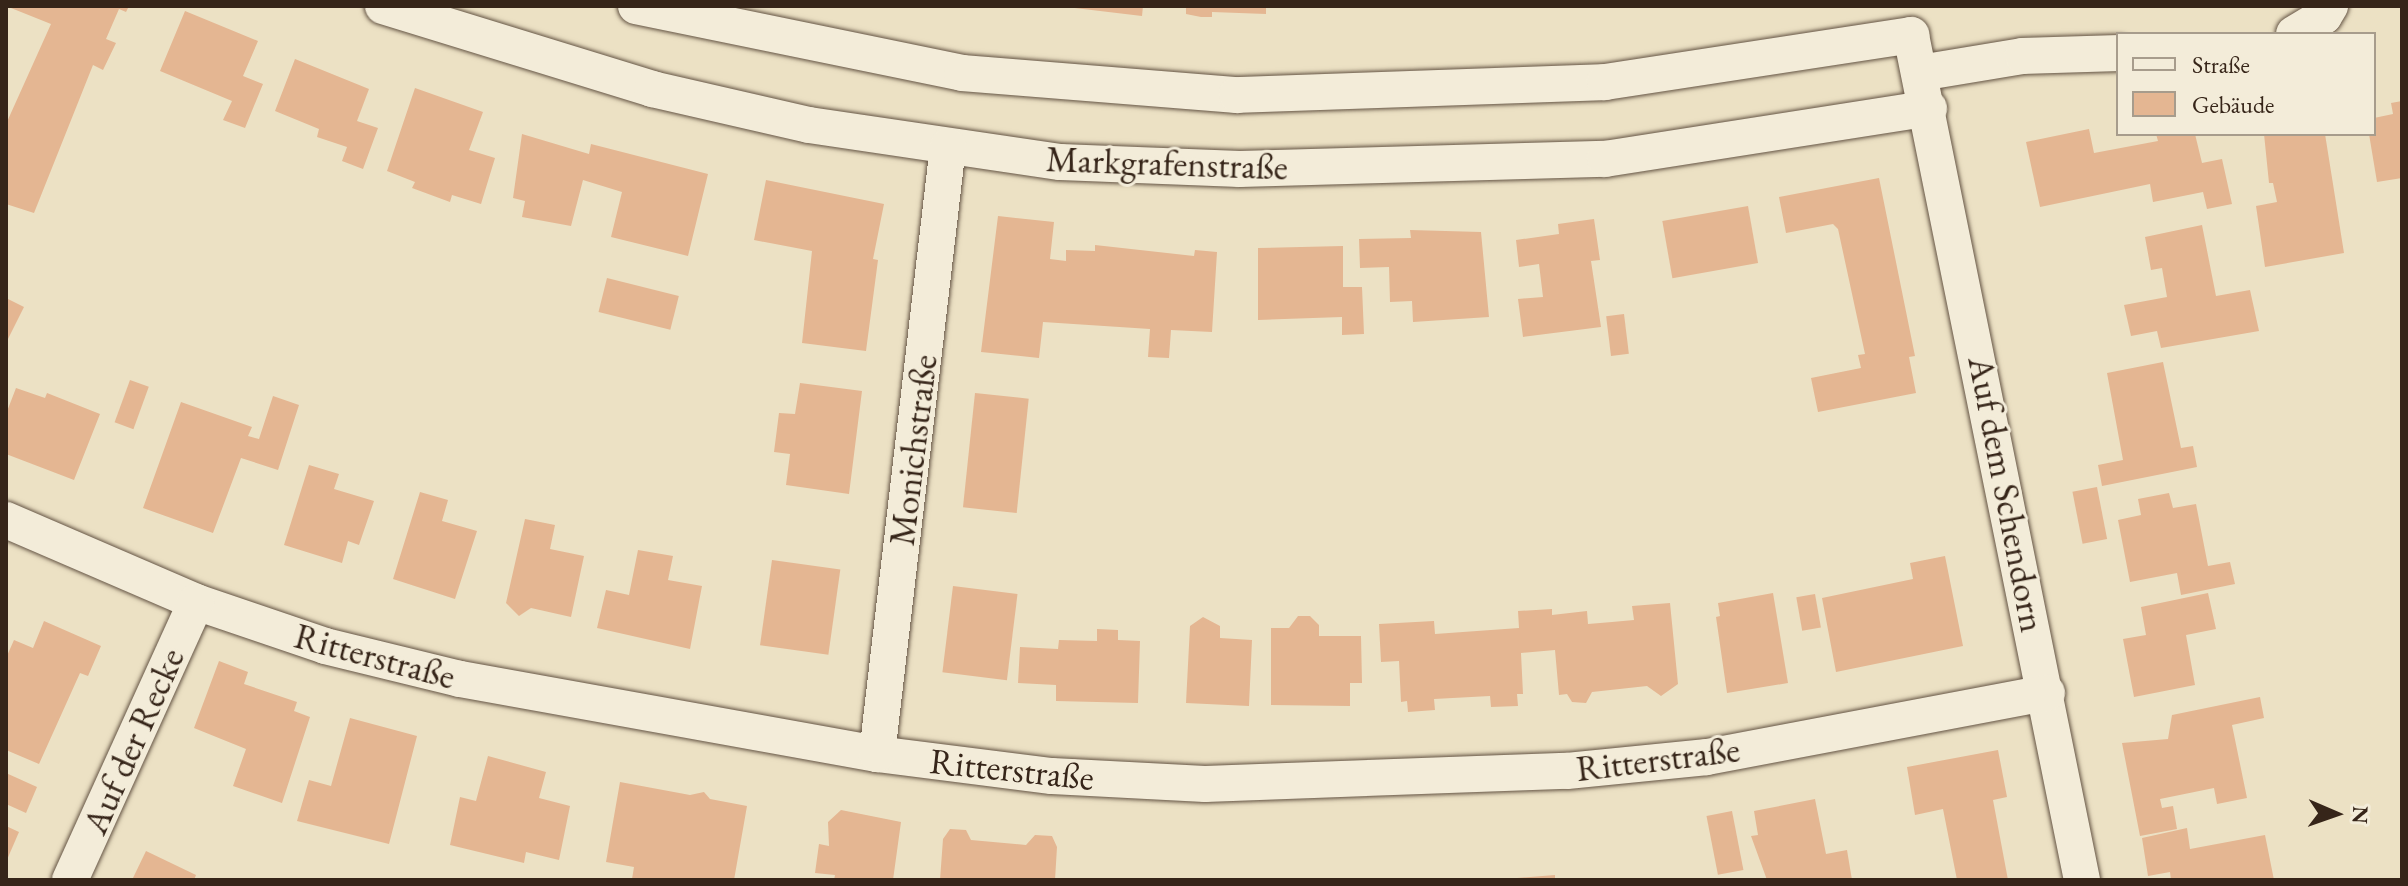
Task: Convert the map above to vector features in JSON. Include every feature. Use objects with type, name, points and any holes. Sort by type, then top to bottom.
[{"type":"street","name":"Markgrafenstraße","points":[[383,6],[652,89],[809,125],[1060,162],[1240,169],[1432,167],[1605,159],[1929,108],[1911,35],[1605,82],[1237,95],[962,73],[636,6]]},
{"type":"street","points":[[2297,32],[2324,16],[2330,6]]},
{"type":"street","points":[[1920,73],[2023,56],[2116,53]]},
{"type":"street","name":"Auf dem Schendorn","points":[[1929,108],[2082,880]]},
{"type":"street","name":"Monichstraße","points":[[877,754],[948,146]]},
{"type":"street","name":"Ritterstraße","points":[[6,520],[196,602],[325,646],[460,679],[877,754],[1052,776],[1205,784],[1374,781],[1707,757],[2047,693]]},
{"type":"street","name":"Auf der Recke","points":[[70,880],[196,602]]},
{"type":"building","points":[[6,6],[129,6],[126,12],[119,9],[106,39],[116,43],[103,70],[93,65],[34,213],[6,204],[6,124],[51,24]]},
{"type":"building","points":[[1058,6],[1143,6],[1142,16]]},
{"type":"building","points":[[1186,6],[1266,6],[1266,14],[1212,12],[1212,17],[1201,17],[1186,14]]},
{"type":"building","points":[[185,11],[258,41],[243,76],[263,84],[245,128],[223,120],[232,101],[160,71]]},
{"type":"building","points":[[295,59],[369,89],[357,121],[378,128],[363,169],[342,161],[347,147],[317,137],[319,129],[275,111]]},
{"type":"building","points":[[415,88],[483,112],[469,150],[495,158],[481,204],[452,195],[450,202],[412,188],[415,182],[387,171]]},
{"type":"building","points":[[2402,101],[2402,178],[2377,182],[2369,136],[2376,136],[2376,118],[2393,114],[2391,103]]},
{"type":"building","points":[[2089,129],[2094,153],[2158,141],[2157,136],[2195,136],[2202,163],[2222,159],[2232,204],[2207,209],[2203,192],[2153,202],[2150,184],[2040,207],[2026,142]]},
{"type":"building","points":[[522,134],[589,154],[591,144],[708,174],[688,256],[611,237],[622,192],[583,180],[571,226],[522,217],[525,201],[513,198]]},
{"type":"building","points":[[2264,136],[2325,136],[2344,253],[2265,267],[2256,206],[2277,202],[2273,183],[2269,183]]},
{"type":"building","points":[[1879,178],[1915,356],[1909,357],[1916,393],[1818,412],[1811,378],[1861,368],[1858,355],[1865,354],[1838,229],[1833,224],[1786,233],[1779,197]]},
{"type":"building","points":[[766,180],[884,204],[873,259],[878,260],[866,351],[802,343],[812,251],[754,240]]},
{"type":"building","points":[[1748,206],[1758,263],[1672,278],[1662,221]]},
{"type":"building","points":[[998,216],[1054,222],[1050,259],[1066,261],[1066,250],[1095,251],[1095,245],[1194,256],[1195,250],[1217,252],[1212,332],[1171,330],[1169,358],[1148,357],[1150,329],[1043,322],[1039,358],[981,352]]},
{"type":"building","points":[[1594,219],[1600,260],[1591,261],[1601,327],[1523,337],[1518,299],[1543,297],[1539,264],[1519,267],[1516,240],[1559,234],[1558,224]]},
{"type":"building","points":[[2202,225],[2216,296],[2250,290],[2259,331],[2161,348],[2157,331],[2131,336],[2124,305],[2167,297],[2162,268],[2151,270],[2145,237]]},
{"type":"building","points":[[1410,230],[1481,232],[1489,317],[1413,322],[1412,301],[1390,302],[1389,267],[1360,268],[1359,239],[1411,238]]},
{"type":"building","points":[[1343,246],[1343,287],[1362,287],[1364,334],[1342,335],[1342,317],[1258,320],[1258,248]]},
{"type":"building","points":[[607,278],[679,296],[670,330],[599,312]]},
{"type":"building","points":[[6,298],[24,307],[6,343]]},
{"type":"building","points":[[1624,314],[1629,354],[1611,356],[1606,316]]},
{"type":"building","points":[[2163,362],[2181,448],[2193,446],[2197,467],[2102,486],[2098,465],[2123,460],[2107,373]]},
{"type":"building","points":[[130,380],[149,387],[133,429],[115,422]]},
{"type":"building","points":[[800,383],[862,391],[849,494],[786,485],[790,454],[774,452],[779,413],[795,414]]},
{"type":"building","points":[[16,388],[45,398],[47,393],[100,414],[74,480],[6,454],[6,414]]},
{"type":"building","points":[[975,393],[1029,399],[1017,513],[963,507]]},
{"type":"building","points":[[273,396],[299,405],[278,470],[241,458],[213,533],[143,508],[181,402],[252,427],[248,436],[259,439]]},
{"type":"building","points":[[309,465],[339,474],[334,489],[374,501],[359,545],[348,541],[342,563],[284,545]]},
{"type":"building","points":[[2097,487],[2107,539],[2083,544],[2072,492]]},
{"type":"building","points":[[420,492],[448,500],[442,521],[477,531],[455,599],[393,579]]},
{"type":"building","points":[[2169,493],[2173,508],[2196,504],[2208,566],[2230,562],[2235,584],[2181,595],[2177,573],[2130,582],[2118,520],[2141,515],[2138,499]]},
{"type":"building","points":[[525,519],[555,525],[550,549],[584,556],[571,617],[531,608],[519,616],[506,603]]},
{"type":"building","points":[[638,550],[673,556],[668,580],[702,586],[690,649],[597,628],[606,590],[629,595]]},
{"type":"building","points":[[1945,556],[1963,646],[1836,672],[1822,598],[1913,579],[1910,563]]},
{"type":"building","points":[[772,560],[840,570],[828,655],[760,645]]},
{"type":"building","points":[[953,586],[1018,594],[1007,680],[942,672]]},
{"type":"building","points":[[1773,593],[1788,683],[1727,693],[1716,617],[1720,616],[1718,603]]},
{"type":"building","points":[[2208,593],[2216,629],[2186,635],[2195,685],[2134,697],[2123,639],[2146,635],[2141,607]]},
{"type":"building","points":[[1815,594],[1821,627],[1802,631],[1796,597]]},
{"type":"building","points":[[1670,603],[1678,684],[1661,696],[1647,686],[1592,692],[1586,703],[1572,702],[1567,694],[1559,695],[1555,650],[1521,653],[1523,694],[1517,694],[1518,706],[1491,707],[1490,696],[1434,699],[1435,710],[1408,712],[1407,701],[1401,702],[1399,661],[1381,662],[1379,624],[1434,621],[1435,634],[1519,628],[1518,611],[1552,609],[1552,615],[1587,611],[1588,624],[1634,620],[1632,606]]},
{"type":"building","points":[[1298,616],[1310,616],[1319,625],[1319,636],[1361,636],[1362,683],[1350,683],[1350,706],[1271,705],[1271,628],[1289,628]]},
{"type":"building","points":[[1203,617],[1220,626],[1220,638],[1252,640],[1249,706],[1186,703],[1190,626]]},
{"type":"building","points":[[44,621],[101,646],[88,676],[80,673],[39,764],[6,750],[6,658],[14,640],[33,648]]},
{"type":"building","points":[[1097,629],[1118,630],[1118,640],[1140,641],[1138,703],[1056,701],[1056,685],[1018,683],[1020,647],[1058,649],[1059,640],[1097,641]]},
{"type":"building","points":[[219,661],[248,672],[244,684],[297,702],[294,711],[310,717],[282,803],[233,786],[246,749],[194,728]]},
{"type":"building","points":[[2260,697],[2264,718],[2232,725],[2247,798],[2217,804],[2214,788],[2160,799],[2162,808],[2173,806],[2177,829],[2140,836],[2122,743],[2168,739],[2172,715]]},
{"type":"building","points":[[350,718],[417,736],[389,844],[297,821],[309,780],[331,786]]},
{"type":"building","points":[[1998,750],[2007,797],[1993,800],[2008,880],[1957,880],[1943,809],[1915,815],[1907,767]]},
{"type":"building","points":[[488,756],[546,772],[539,798],[570,806],[559,860],[526,852],[524,863],[450,845],[460,797],[476,801]]},
{"type":"building","points":[[6,773],[37,787],[26,813],[6,804]]},
{"type":"building","points":[[620,782],[690,795],[704,792],[710,799],[747,806],[734,880],[637,880],[632,879],[634,867],[606,862]]},
{"type":"building","points":[[1815,799],[1826,854],[1847,850],[1852,880],[1767,880],[1751,836],[1758,835],[1754,811]]},
{"type":"building","points":[[841,810],[901,822],[893,880],[834,880],[835,875],[815,873],[819,844],[829,846],[828,822]]},
{"type":"building","points":[[1732,811],[1743,870],[1718,875],[1706,816]]},
{"type":"building","points":[[6,826],[19,832],[6,862]]},
{"type":"building","points":[[2187,828],[2190,849],[2265,835],[2274,880],[2171,880],[2170,872],[2148,876],[2142,838]]},
{"type":"building","points":[[950,829],[966,830],[971,840],[1026,845],[1035,835],[1052,836],[1057,847],[1055,880],[940,880],[943,839]]},
{"type":"building","points":[[146,851],[196,875],[194,880],[132,880]]},
{"type":"building","points":[[1555,875],[1555,880],[1517,880],[1517,878]]}]
